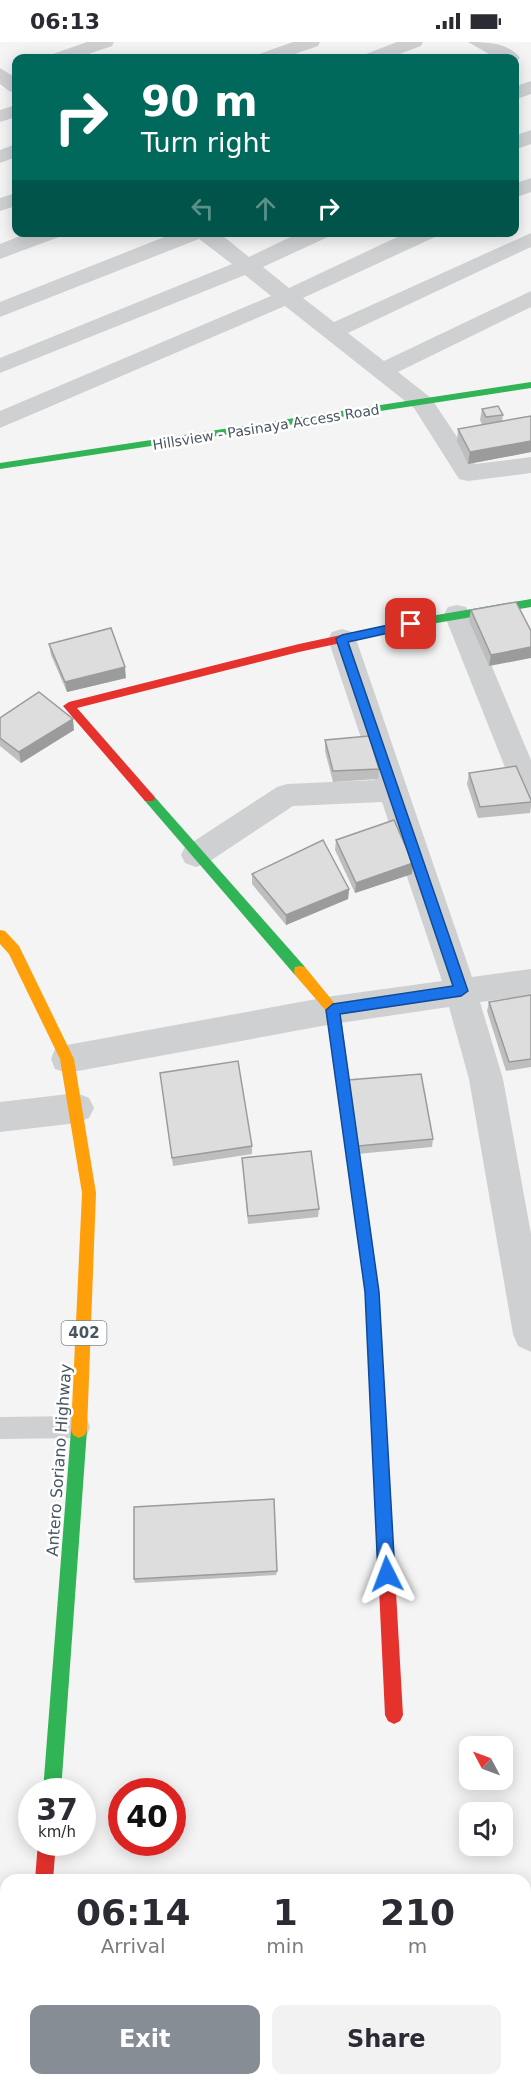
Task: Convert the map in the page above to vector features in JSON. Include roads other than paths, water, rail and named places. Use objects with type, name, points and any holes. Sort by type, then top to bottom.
[{"type":"street","points":[[71,54],[105,42]]},
{"type":"street","points":[[277,54],[311,42]]},
{"type":"street","points":[[383,54],[414,42]]},
{"type":"street","points":[[477,42],[503,54]]},
{"type":"street","points":[[0,252],[38,237]]},
{"type":"street","points":[[0,310],[184,237]]},
{"type":"street","points":[[210,237],[423,403],[468,473],[531,465]]},
{"type":"street","points":[[0,366],[247,266],[309,237]]},
{"type":"street","points":[[0,420],[287,297],[416,237]]},
{"type":"street","points":[[333,332],[531,239]]},
{"type":"street","points":[[382,371],[531,298]]},
{"type":"street","name":"Hillsview - Pasinaya Access Road","points":[[0,466],[531,386]]},
{"type":"street","points":[[394,1714],[372,1292],[333,1010],[196,855],[69,706],[342,639],[457,614],[531,603]]},
{"type":"street","points":[[457,614],[531,795]]},
{"type":"street","points":[[342,639],[461,991],[486,1078],[531,1334]]},
{"type":"street","points":[[196,855],[287,795],[394,790]]},
{"type":"street","name":"Antero Soriano Highway","points":[[0,935],[14,950],[67,1059],[89,1193],[79,1427],[53,1778]]},
{"type":"street","points":[[67,1059],[333,1010],[531,982]]},
{"type":"street","points":[[0,1117],[76,1108]]},
{"type":"street","points":[[44,1874],[46,1856]]},
{"type":"lane","points":[[0,1428],[79,1427]]}]
